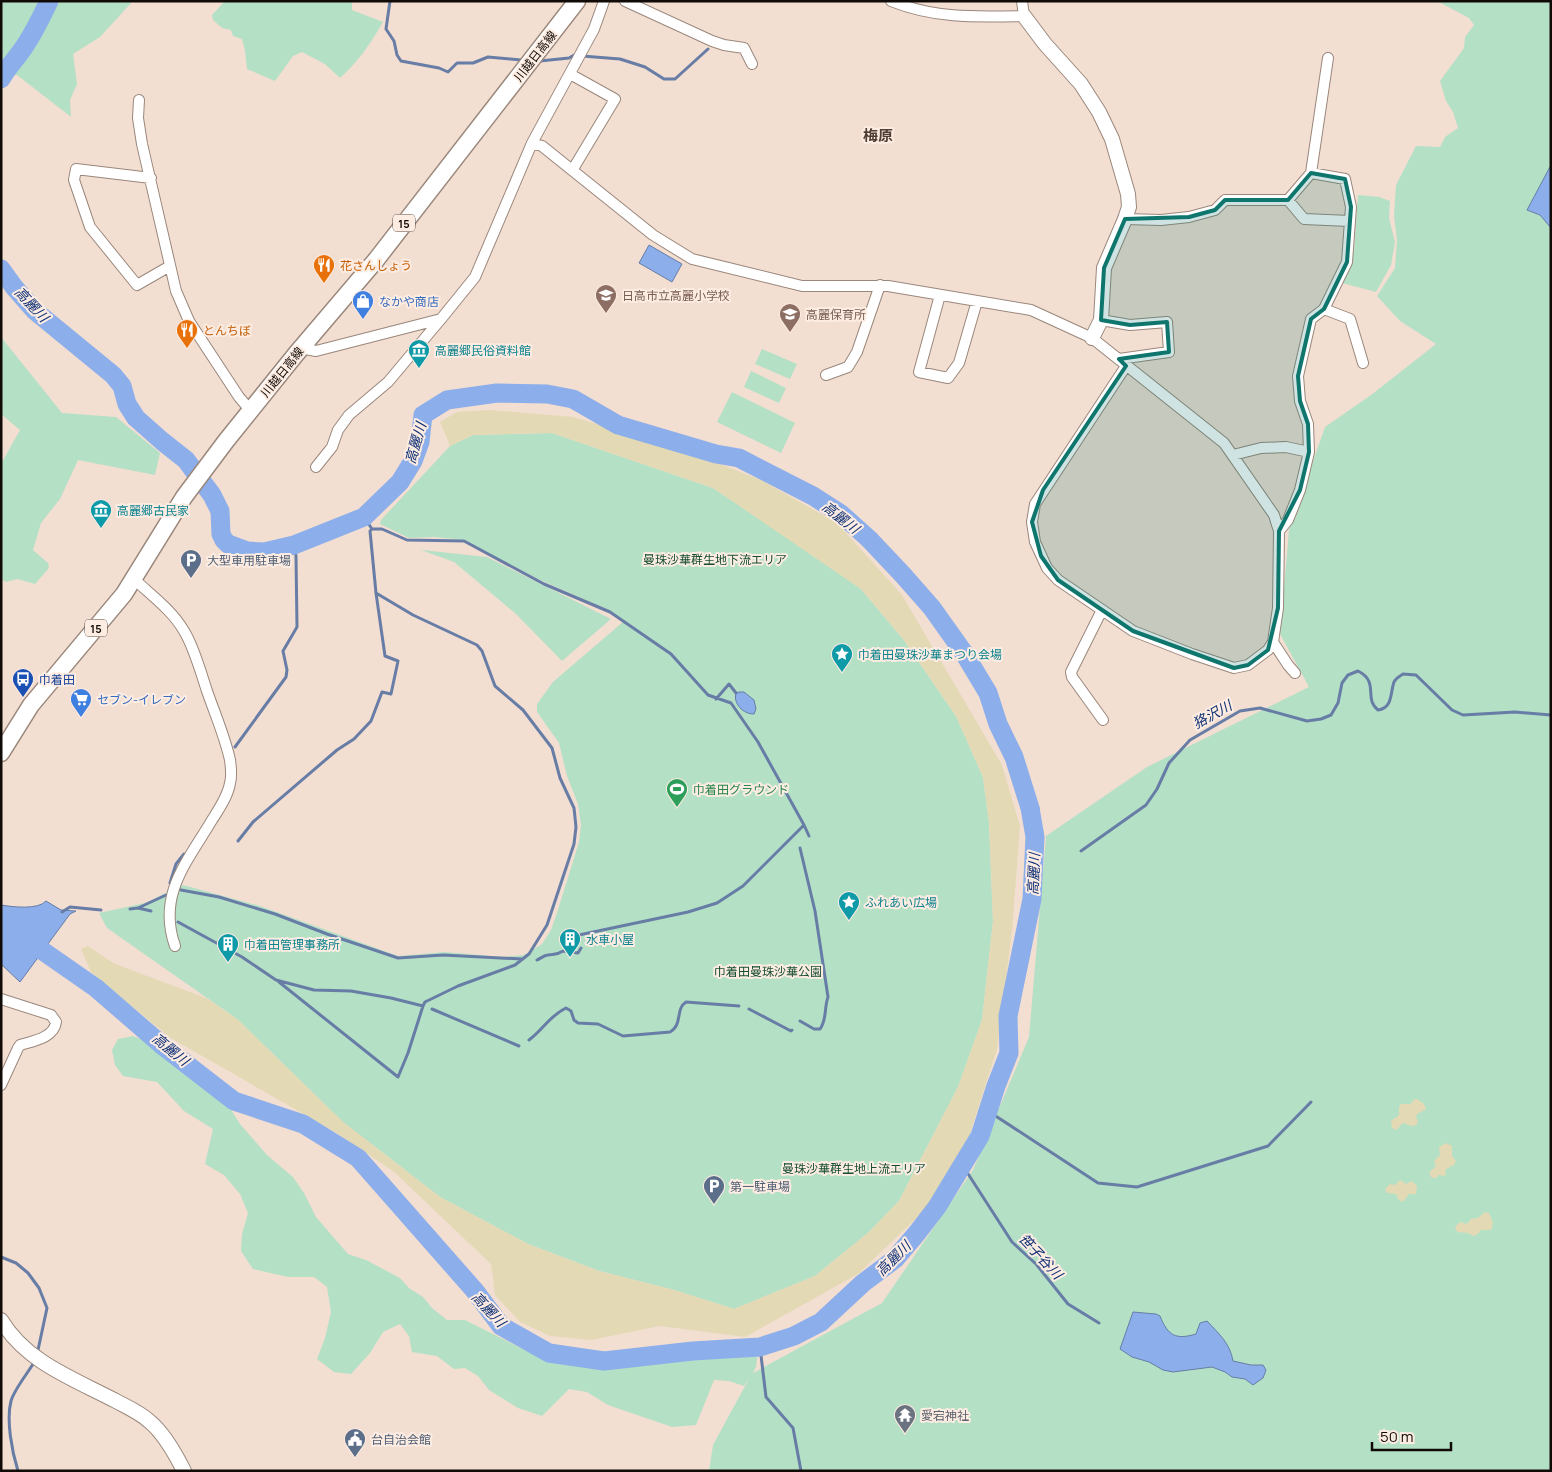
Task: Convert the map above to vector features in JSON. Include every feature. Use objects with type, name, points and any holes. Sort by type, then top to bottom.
[{"type":"main road","name":"川越日高線","points":[[1,753],[31,705],[88,638],[134,579],[184,497],[226,441],[382,252],[577,1]]},
{"type":"street","points":[[316,467],[332,447],[338,430],[349,415],[388,382],[475,277],[532,143],[594,29],[604,1]]},
{"type":"street","points":[[625,1],[724,45],[744,48],[752,64]]},
{"type":"street","points":[[891,1],[930,14],[979,17],[1024,16]]},
{"type":"street","points":[[1022,1],[1024,16],[1045,44],[1081,84],[1099,112],[1112,139],[1128,194],[1129,206],[1125,219],[1104,268],[1101,320],[1092,338]]},
{"type":"street","points":[[1288,200],[1311,173],[1328,58]]},
{"type":"street","points":[[570,74],[615,98],[573,170]]},
{"type":"street","points":[[139,100],[138,118],[142,144],[176,291],[189,322],[239,397],[251,411]]},
{"type":"street","points":[[532,143],[542,146],[653,235],[692,260],[802,286],[880,285],[1031,310],[1092,338],[1123,362],[1224,443],[1274,514],[1279,531],[1278,608],[1273,642],[1268,650],[1248,665],[1234,668],[1133,631],[1058,580],[1047,568],[1035,542],[1032,522],[1035,504],[1123,362],[1169,352],[1166,322],[1130,325],[1101,320]]},
{"type":"street","points":[[150,178],[76,169],[74,180],[90,227],[136,285],[170,266]]},
{"type":"street","points":[[1279,531],[1288,520],[1300,490],[1309,452],[1308,424],[1300,401],[1298,376],[1311,318],[1324,310],[1347,262],[1351,207],[1345,179],[1311,173]]},
{"type":"street","points":[[1125,219],[1161,220],[1189,217],[1215,210],[1225,200],[1288,200],[1304,219],[1350,221]]},
{"type":"street","points":[[826,375],[848,367],[857,352],[880,285]]},
{"type":"street","points":[[940,295],[919,372],[948,378],[959,362],[977,302]]},
{"type":"street","points":[[1324,310],[1350,319],[1363,363]]},
{"type":"street","points":[[301,348],[316,351],[441,319]]},
{"type":"street","points":[[1233,455],[1261,448],[1286,446],[1309,452]]},
{"type":"street","points":[[134,579],[166,607],[185,631],[200,670],[230,763],[230,783],[227,793],[220,808],[183,867],[173,888],[168,910],[170,931],[175,946]]},
{"type":"street","points":[[1102,610],[1071,672],[1072,677],[1103,720]]},
{"type":"street","points":[[1273,642],[1295,673]]},
{"type":"street","points":[[1,999],[51,1015],[56,1022],[55,1028],[50,1034],[18,1048],[1,1085]]},
{"type":"street","points":[[1,1320],[13,1338],[38,1359],[133,1410],[149,1421],[162,1434],[184,1471]]},
{"type":"highlighted area","points":[[1311,173],[1345,179],[1351,207],[1347,262],[1324,309],[1311,319],[1298,376],[1300,401],[1308,424],[1309,452],[1300,490],[1279,531],[1278,608],[1268,650],[1248,665],[1234,668],[1133,631],[1058,580],[1041,556],[1032,522],[1043,490],[1126,366],[1119,359],[1169,352],[1167,322],[1130,325],[1101,320],[1104,268],[1125,219],[1189,217],[1215,210],[1225,200],[1288,200]]},
{"type":"green space","points":[[1,1],[133,1],[100,37],[73,54],[77,84],[70,100],[71,117],[17,75],[1,76]]},
{"type":"green space","points":[[225,1],[352,1],[352,10],[383,22],[364,52],[340,78],[325,64],[302,52],[293,56],[275,81],[247,69],[242,39],[233,36],[231,30],[222,28],[213,20],[212,15]]},
{"type":"green space","points":[[1437,1],[1551,1],[1551,1471],[709,1471],[713,1445],[750,1377],[744,1386],[729,1381],[714,1380],[696,1425],[672,1427],[608,1405],[587,1392],[569,1389],[542,1416],[518,1408],[489,1390],[478,1376],[465,1368],[454,1369],[437,1356],[412,1352],[409,1336],[400,1324],[383,1332],[370,1353],[351,1374],[334,1372],[317,1359],[325,1338],[331,1312],[327,1287],[314,1277],[288,1277],[253,1269],[241,1251],[242,1234],[248,1213],[240,1194],[224,1175],[205,1164],[213,1129],[184,1111],[157,1082],[123,1076],[115,1065],[112,1050],[118,1039],[133,1036],[154,1044],[161,1053],[204,1088],[218,1094],[228,1105],[240,1124],[267,1155],[293,1177],[304,1193],[316,1217],[348,1254],[366,1260],[400,1278],[447,1320],[465,1320],[541,1358],[594,1365],[626,1364],[758,1352],[756,1367],[753,1373],[882,1303],[973,1170],[1029,1037],[1046,836],[1147,767],[1309,687],[1280,634],[1289,530],[1325,427],[1371,395],[1436,344],[1400,321],[1377,296],[1395,268],[1397,240],[1394,216],[1396,185],[1416,146],[1440,147],[1445,137],[1458,128],[1453,112],[1446,101],[1440,81],[1464,48],[1465,37],[1474,25],[1469,18]]},
{"type":"green space","points":[[1358,195],[1379,197],[1390,201],[1389,218],[1395,242],[1391,265],[1376,292],[1342,283],[1354,252]]},
{"type":"green space","points":[[1,337],[62,413],[116,417],[160,453],[155,475],[78,460],[60,499],[41,523],[33,550],[48,563],[49,568],[35,584],[17,579],[6,582],[1,579],[1,464],[20,430],[1,414]]},
{"type":"green space","points":[[762,349],[797,364],[790,379],[755,364]]},
{"type":"green space","points":[[751,371],[786,388],[779,403],[744,387]]},
{"type":"green space","points":[[732,392],[795,423],[781,453],[717,422]]},
{"type":"green space","name":"巾着田曼珠沙華公園","points":[[552,433],[713,488],[792,540],[861,589],[903,639],[956,716],[983,777],[989,822],[993,921],[982,1020],[958,1087],[899,1201],[869,1232],[815,1276],[734,1309],[674,1290],[599,1271],[528,1244],[440,1197],[343,1122],[237,1019],[107,928],[99,913],[145,903],[183,885],[260,906],[398,956],[445,952],[502,957],[524,955],[542,944],[551,930],[557,913],[579,842],[581,825],[578,804],[567,776],[559,743],[537,712],[537,704],[553,682],[624,621],[611,611],[538,579],[464,540],[434,537],[409,538],[380,524],[381,520],[450,446],[473,435]]},
{"type":"green space","points":[[421,550],[487,557],[611,619],[562,661],[516,614],[454,562]]},
{"type":"sand","points":[[490,410],[573,417],[668,444],[761,480],[837,523],[902,595],[1002,765],[1020,826],[1012,931],[997,1049],[969,1137],[927,1208],[858,1274],[745,1337],[660,1326],[591,1340],[550,1336],[520,1322],[495,1295],[491,1264],[393,1171],[335,1132],[169,1037],[91,972],[81,949],[88,946],[115,964],[206,998],[237,1019],[343,1122],[440,1197],[528,1244],[599,1271],[674,1290],[734,1309],[815,1276],[869,1232],[899,1201],[958,1087],[982,1020],[993,921],[989,822],[983,777],[956,716],[903,639],[861,589],[713,488],[552,433],[473,435],[450,446],[440,422],[457,412]]},
{"type":"sand","points":[[1417,1099],[1424,1104],[1426,1109],[1416,1115],[1418,1123],[1413,1126],[1403,1123],[1396,1130],[1392,1128],[1391,1121],[1399,1115],[1401,1104],[1411,1104],[1413,1100]]},
{"type":"sand","points":[[1446,1143],[1452,1146],[1452,1156],[1456,1161],[1454,1165],[1446,1169],[1445,1176],[1439,1175],[1436,1178],[1432,1178],[1429,1173],[1436,1166],[1434,1161],[1440,1155],[1439,1147]]},
{"type":"sand","points":[[1400,1180],[1406,1184],[1412,1181],[1417,1186],[1416,1194],[1409,1194],[1403,1202],[1399,1200],[1396,1194],[1387,1193],[1385,1189],[1390,1184],[1395,1185]]},
{"type":"sand","points":[[1485,1212],[1489,1213],[1493,1223],[1491,1230],[1481,1230],[1473,1236],[1468,1233],[1457,1232],[1455,1227],[1460,1222],[1467,1224],[1471,1219],[1478,1218]]},
{"type":"water","points":[[1551,165],[1551,228],[1540,215],[1527,210]]},
{"type":"water","points":[[649,245],[682,264],[672,282],[639,263]]},
{"type":"water","points":[[744,692],[754,700],[756,709],[754,714],[746,712],[737,704],[735,697],[736,693]]},
{"type":"water","points":[[46,901],[61,910],[76,911],[70,914],[20,982],[1,964],[1,905],[31,907]]},
{"type":"water","points":[[1133,1312],[1160,1316],[1170,1332],[1183,1337],[1196,1334],[1200,1323],[1207,1321],[1227,1344],[1233,1361],[1251,1365],[1263,1365],[1266,1370],[1263,1378],[1253,1385],[1245,1379],[1232,1377],[1212,1367],[1173,1372],[1163,1370],[1149,1362],[1132,1357],[1120,1349]]},
{"type":"waterway","name":"高麗川","points":[[1,79],[30,38],[49,1]]},
{"type":"waterway","points":[[390,1],[386,29],[394,41],[397,55],[401,61],[439,68],[448,72],[457,63],[473,63],[488,57],[521,60]]},
{"type":"waterway","points":[[582,56],[620,59],[645,67],[664,79],[675,79],[708,49]]},
{"type":"waterway","points":[[540,61],[569,58],[576,54]]},
{"type":"waterway","name":"高麗川","points":[[1,269],[35,311],[113,375],[122,386],[127,404],[136,418],[186,460],[212,495],[220,511],[221,534],[224,540],[228,544],[247,551],[264,552],[294,545],[364,517],[400,482],[413,461],[420,442],[423,415],[447,400],[497,393],[547,394],[573,399],[618,425],[716,454],[739,458],[813,496],[841,514],[869,539],[932,608],[964,653],[988,693],[998,724],[1014,757],[1030,808],[1035,837],[1032,899],[1008,1016],[1009,1053],[980,1136],[937,1207],[917,1233],[895,1259],[863,1283],[821,1322],[794,1336],[760,1347],[693,1351],[604,1361],[549,1353],[501,1326],[475,1291],[358,1158],[303,1124],[234,1101],[163,1046],[96,988],[1,922]]},
{"type":"waterway","points":[[364,517],[372,529],[382,529],[407,540],[464,541],[544,584],[610,612],[671,654],[708,695],[731,703],[758,742],[804,825],[743,886],[717,903],[688,912],[579,935]]},
{"type":"waterway","points":[[178,922],[242,957],[276,980],[314,990],[351,991],[423,1006],[425,1002],[458,986],[515,965],[529,954],[547,925],[574,844],[576,827],[574,808],[560,778],[552,748],[523,710],[495,686],[482,651],[477,645],[413,615],[376,593],[370,531],[372,529]]},
{"type":"waterway","points":[[235,747],[286,677],[287,670],[283,651],[297,627],[296,556],[294,545]]},
{"type":"waterway","points":[[238,841],[253,822],[337,750],[354,739],[371,721],[382,692],[391,694],[398,661],[385,656],[376,593]]},
{"type":"waterway","name":"狢沢川","points":[[1081,851],[1146,805],[1157,789],[1169,763],[1190,740],[1240,711],[1260,708],[1307,721],[1331,715],[1338,703],[1342,683],[1348,675],[1358,671],[1365,675],[1368,680],[1372,700],[1378,710],[1383,709],[1389,703],[1394,682],[1403,674],[1416,675],[1452,710],[1463,715],[1515,712],[1551,715]]},
{"type":"waterway","points":[[716,699],[729,684],[736,693]]},
{"type":"waterway","name":"狢沢川","points":[[1030,808],[1038,808]]},
{"type":"waterway","points":[[804,825],[809,836]]},
{"type":"waterway","points":[[800,848],[815,911],[828,997],[824,1022],[820,1029],[814,1029],[800,1021]]},
{"type":"waterway","points":[[170,883],[176,864],[184,854]]},
{"type":"waterway","points":[[181,890],[219,897],[275,914],[398,958],[443,955],[522,959]]},
{"type":"waterway","points":[[138,908],[166,895]]},
{"type":"waterway","points":[[62,912],[70,907],[101,910]]},
{"type":"waterway","points":[[130,909],[138,908],[151,911]]},
{"type":"waterway","points":[[537,960],[563,951],[578,953],[581,948]]},
{"type":"waterway","points":[[279,982],[398,1077],[423,1006]]},
{"type":"waterway","points":[[529,1040],[555,1015],[566,1008],[571,1011],[574,1020],[578,1023],[598,1024],[623,1036],[670,1032],[674,1029],[681,1009],[686,1002],[739,1006]]},
{"type":"waterway","points":[[432,1009],[519,1046]]},
{"type":"waterway","points":[[749,1009],[792,1030]]},
{"type":"waterway","points":[[988,1111],[1098,1183],[1137,1187],[1268,1146],[1311,1102]]},
{"type":"waterway","name":"笹子谷川","points":[[963,1166],[1012,1242],[1036,1264],[1068,1304],[1099,1323]]},
{"type":"waterway","points":[[1,1257],[16,1263],[28,1273],[39,1288],[47,1308],[38,1350]]},
{"type":"waterway","points":[[760,1347],[766,1397],[793,1428],[801,1471]]},
{"type":"waterway","points":[[18,1471],[10,1436],[9,1417],[11,1401],[33,1364]]},
{"type":"place","name":"花さんしょう","points":[[324,284]]},
{"type":"place","name":"日高市立高麗小学校","points":[[606,314]]},
{"type":"place","name":"なかや商店","points":[[363,320]]},
{"type":"place","name":"高麗保育所","points":[[790,333]]},
{"type":"place","name":"とんちぼ","points":[[187,349]]},
{"type":"place","name":"高麗郷民俗資料館","points":[[419,369]]},
{"type":"place","name":"高麗郷古民家","points":[[101,529]]},
{"type":"place","name":"大型車用駐車場","points":[[191,579]]},
{"type":"place","name":"巾着田曼珠沙華まつり会場","points":[[842,673]]},
{"type":"place","name":"巾着田","points":[[23,698]]},
{"type":"place","name":"セブン-イレブン","points":[[81,718]]},
{"type":"place","name":"巾着田グラウンド","points":[[677,808]]},
{"type":"place","name":"ふれあい広場","points":[[849,921]]},
{"type":"place","name":"水車小屋","points":[[570,958]]},
{"type":"place","name":"巾着田管理事務所","points":[[228,963]]},
{"type":"place","name":"第一駐車場","points":[[714,1205]]},
{"type":"place","name":"愛宕神社","points":[[905,1434]]},
{"type":"place","name":"台自治会館","points":[[355,1458]]},
{"type":"district","name":"梅原","points":[[878,135]]},
{"type":"park label","name":"曼珠沙華群生地下流エリア","points":[[715,559]]},
{"type":"park label","name":"曼珠沙華群生地上流エリア","points":[[854,1168]]}]
